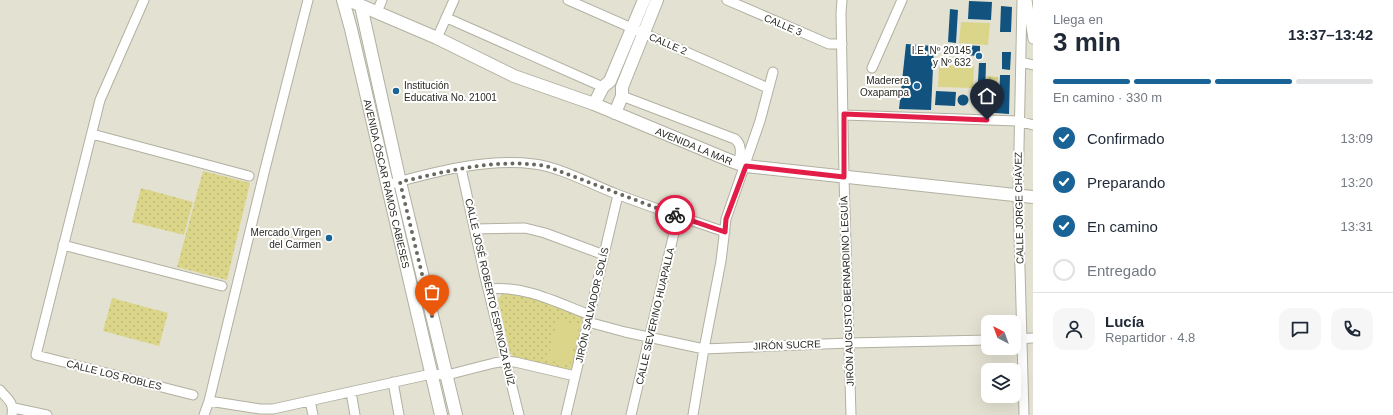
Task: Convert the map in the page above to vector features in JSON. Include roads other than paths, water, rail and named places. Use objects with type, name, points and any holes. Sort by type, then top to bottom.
[{"type":"street","points":[[144,0],[100,100],[63,245],[222,286]]},
{"type":"street","points":[[204,415],[209,401],[308,0]]},
{"type":"street","name":"AVENIDA ÓSCAR RAMOS CABIESES","points":[[343,0],[441,415]]},
{"type":"street","name":"AVENIDA LA MAR","points":[[348,0],[437,38],[514,76],[615,112],[742,165],[1033,197]]},
{"type":"street","points":[[377,12],[382,0]]},
{"type":"street","points":[[437,38],[454,0]]},
{"type":"street","name":"CALLE 2","points":[[568,0],[768,88]]},
{"type":"street","points":[[594,104],[603,87],[610,82],[644,0]]},
{"type":"street","points":[[615,112],[622,96],[622,87],[657,0]]},
{"type":"street","name":"CALLE 3","points":[[726,0],[829,44],[842,44]]},
{"type":"street","name":"JIRÓN AUGUSTO BERNARDINO LEGUÍA","points":[[842,0],[844,177],[851,415]]},
{"type":"street","points":[[872,68],[902,0]]},
{"type":"street","name":"CALLE JORGE CHÁVEZ","points":[[1018,315],[1018,195],[1022,0]]},
{"type":"street","points":[[1027,0],[1033,39]]},
{"type":"street","name":"AVENIDA ÓSCAR RAMOS CABIESES","points":[[361,6],[400,182],[456,415]]},
{"type":"street","points":[[447,18],[603,87]]},
{"type":"street","points":[[1021,62],[1033,65]]},
{"type":"street","points":[[694,415],[704,348],[721,261],[726,219],[742,165],[760,121],[773,72]]},
{"type":"street","points":[[622,96],[735,139],[740,143],[742,165]]},
{"type":"street","points":[[844,114],[1019,121],[1033,125]]},
{"type":"street","points":[[92,134],[249,176]]},
{"type":"street","points":[[387,185],[460,168],[493,164],[533,164],[546,166],[618,194],[725,232]]},
{"type":"street","name":"CALLE JOSÉ ROBERTO ESPINOZA RUÍZ","points":[[460,168],[519,415]]},
{"type":"street","name":"JIRÓN SALVADOR SOLÍS","points":[[566,415],[618,194]]},
{"type":"street","name":"CALLE SEVERINO HUAPALLA","points":[[631,415],[678,216]]},
{"type":"street","points":[[475,230],[525,228],[545,233],[604,255]]},
{"type":"street","name":"CALLE LOS ROBLES","points":[[63,245],[36,355],[193,395]]},
{"type":"street","name":"JIRÓN SUCRE","points":[[489,289],[501,288],[520,290],[589,319],[625,332],[704,348],[849,342],[981,340]]},
{"type":"street","points":[[1021,339],[1033,338]]},
{"type":"street","name":"CALLE JORGE CHÁVEZ","points":[[1019,355],[1024,415]]},
{"type":"street","points":[[209,401],[260,409],[273,409],[392,382],[431,374],[446,375],[506,361],[576,376]]},
{"type":"street","points":[[392,382],[399,415]]},
{"type":"street","points":[[0,390],[10,401],[13,411],[47,415]]},
{"type":"street","points":[[351,392],[355,415]]},
{"type":"street","points":[[310,401],[313,415]]},
{"type":"place","name":"I.E. Nº 20145 y Nº 632","points":[[979,56]]},
{"type":"place","name":"Maderera Oxapampa","points":[[917,86]]},
{"type":"place","name":"Institución Educativa No. 21001","points":[[396,91]]},
{"type":"place","name":"Mercado Virgen del Carmen","points":[[329,238]]}]
